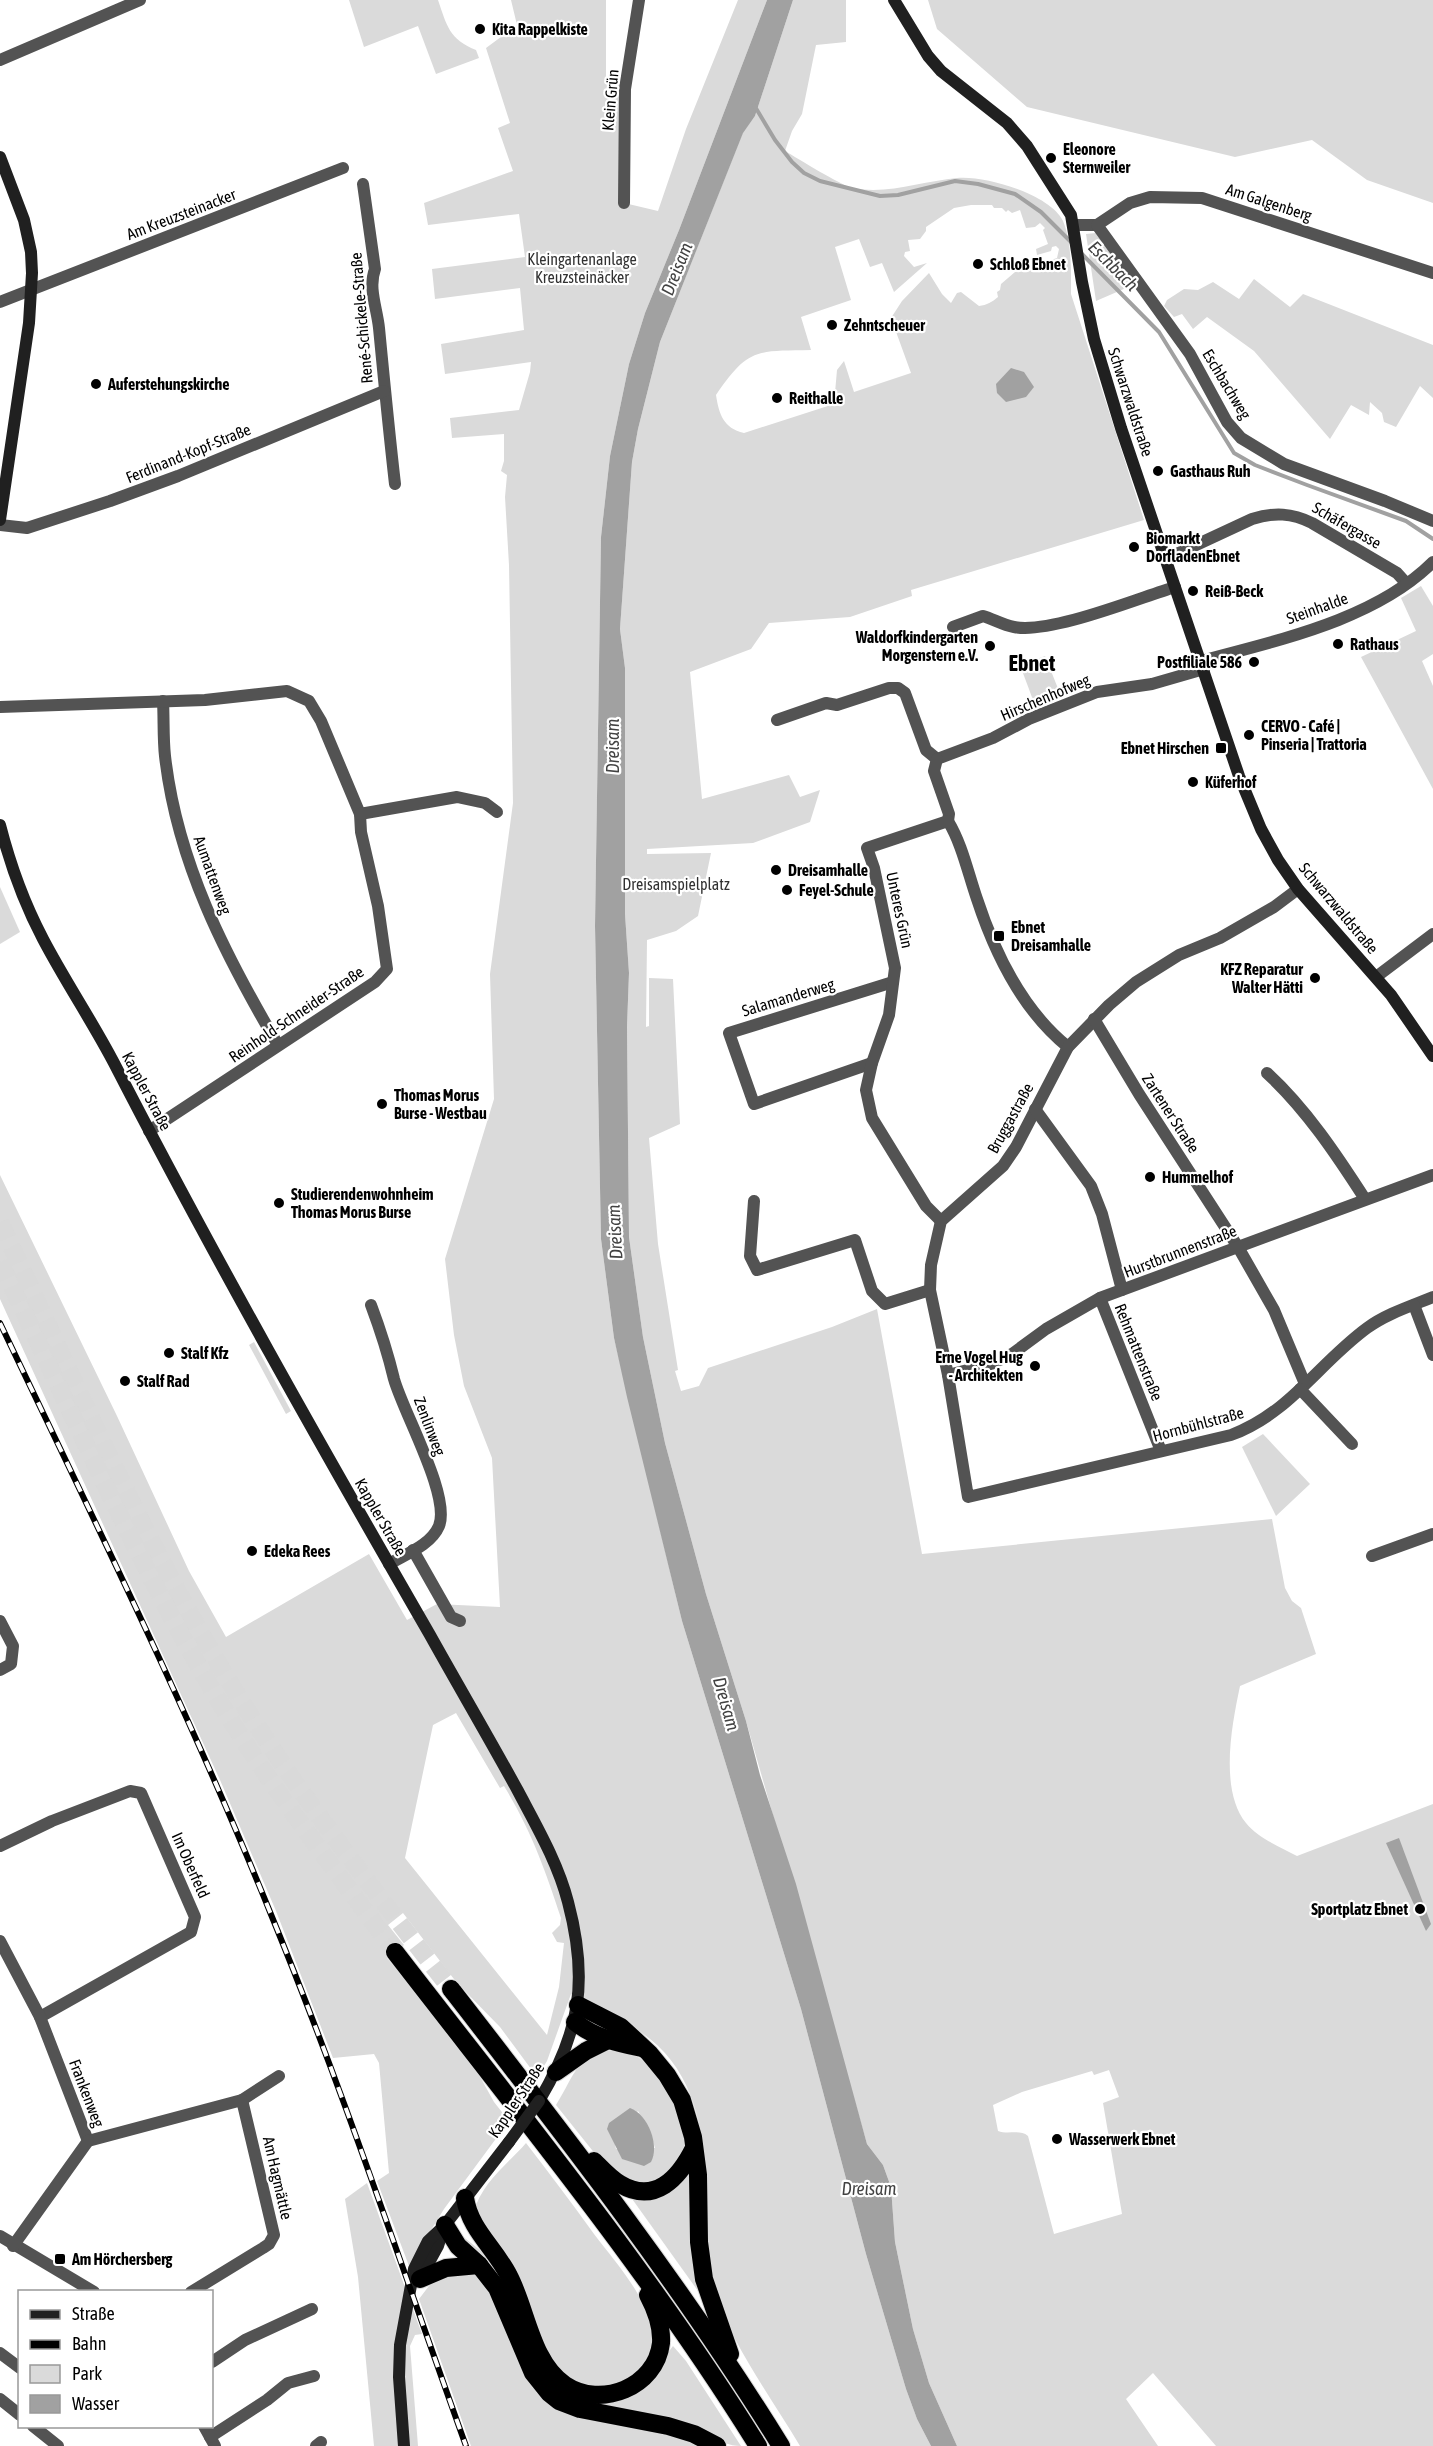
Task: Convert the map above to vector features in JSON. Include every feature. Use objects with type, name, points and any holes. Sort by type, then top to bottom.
[{"type":"highway","points":[[394,1952],[581,2192],[686,2334],[758,2446]]},
{"type":"highway","points":[[451,1989],[559,2128],[657,2261],[740,2380],[781,2446]]},
{"type":"highway","points":[[576,2014],[586,2031],[608,2040],[642,2048]]},
{"type":"highway","points":[[576,2014],[621,2027],[659,2064],[678,2093],[687,2113],[698,2175],[700,2257],[704,2279],[740,2380]]},
{"type":"highway","points":[[556,2072],[586,2051],[608,2040]]},
{"type":"highway","points":[[559,2128],[615,2181],[638,2191],[655,2189],[677,2176],[694,2148]]},
{"type":"highway","points":[[465,2198],[471,2221],[487,2246],[505,2267],[547,2366],[565,2385],[574,2390],[597,2395],[611,2394],[631,2387],[643,2378],[658,2356],[660,2324],[628,2256]]},
{"type":"highway","points":[[445,2225],[461,2229],[487,2246]]},
{"type":"highway","points":[[445,2225],[458,2246],[479,2265],[497,2288],[533,2373],[549,2393],[559,2401],[580,2409],[668,2426],[694,2434],[717,2446]]},
{"type":"highway","points":[[415,2283],[446,2268],[479,2265]]},
{"type":"street","points":[[0,60],[140,0]]},
{"type":"street","name":"Klein Grün","points":[[624,203],[625,89],[639,0]]},
{"type":"street","name":"Schwarzwaldstraße","points":[[894,0],[928,56],[941,71],[1007,123],[1027,146],[1067,204],[1074,228],[1084,294],[1094,339],[1121,428],[1239,776],[1261,830],[1298,889],[1376,976],[1415,1027],[1433,1056]]},
{"type":"street","points":[[0,157],[24,220],[31,252],[29,322],[0,520]]},
{"type":"street","name":"Am Kreuzsteinacker","points":[[0,302],[343,168]]},
{"type":"street","name":"René-Schickele-Straße","points":[[363,184],[375,269],[371,280],[379,325],[395,484]]},
{"type":"street","name":"Am Galgenberg","points":[[1097,225],[1130,203],[1150,197],[1202,198],[1433,273]]},
{"type":"street","points":[[1074,228],[1097,225]]},
{"type":"street","name":"Eschbachweg","points":[[1097,225],[1190,354],[1227,422],[1241,438],[1284,464],[1433,521]]},
{"type":"street","name":"Ferdinand-Kopf-Straße","points":[[0,525],[27,528],[110,501],[178,476],[384,391]]},
{"type":"street","name":"Schäfergasse","points":[[1166,560],[1252,519],[1280,514],[1299,516],[1312,523],[1397,573],[1406,583]]},
{"type":"street","name":"Steinhalde","points":[[1203,665],[1324,625],[1360,610],[1422,573],[1433,562]]},
{"type":"street","points":[[953,627],[983,615],[1014,627],[1038,628],[1058,624],[1175,587]]},
{"type":"street","name":"Hirschenhofweg","points":[[937,759],[993,738],[1029,719],[1097,692],[1152,684],[1203,665]]},
{"type":"street","points":[[777,720],[826,703],[837,705],[890,688],[898,688],[905,693],[926,750],[937,759],[934,771],[949,814],[948,821],[955,833],[979,906],[1007,973],[1048,1030],[1068,1047]]},
{"type":"street","name":"Reinhold-Schneider-Straße","points":[[0,707],[205,700],[287,691],[309,700],[321,721],[360,814],[361,832],[378,906],[387,969],[375,982],[149,1131]]},
{"type":"street","name":"Aumattenweg","points":[[163,701],[165,757],[188,859],[230,962],[278,1045]]},
{"type":"street","points":[[360,814],[458,796],[484,803],[497,812]]},
{"type":"street","name":"Unteres Grün","points":[[940,1221],[926,1206],[872,1118],[866,1090],[872,1063],[889,1015],[894,955],[874,867],[867,848],[948,821]]},
{"type":"street","name":"Kappler Straße","points":[[0,825],[17,880],[39,931],[389,1564],[465,1696],[547,1848],[568,1901],[577,1950],[579,1979],[576,2014],[556,2072],[533,2110],[445,2225],[438,2246],[415,2283],[400,2345],[399,2377],[404,2446]]},
{"type":"street","name":"Bruggastraße","points":[[940,1221],[1003,1166],[1016,1147],[1068,1047],[1094,1019],[1136,982],[1179,955],[1220,938],[1274,907],[1298,889]]},
{"type":"street","points":[[1376,976],[1433,934]]},
{"type":"street","name":"Salamanderweg","points":[[872,1063],[754,1104],[729,1033],[893,982]]},
{"type":"street","name":"Zartener Straße","points":[[1094,1019],[1139,1094],[1238,1247],[1274,1310],[1303,1386],[1352,1444]]},
{"type":"street","points":[[1267,1073],[1287,1092],[1336,1153],[1365,1199]]},
{"type":"street","name":"Rehmattenstraße","points":[[1035,1109],[1091,1186],[1102,1214],[1122,1290]]},
{"type":"street","name":"Hurstbrunnenstraße","points":[[948,1375],[991,1364],[1012,1354],[1046,1329],[1100,1298],[1433,1175]]},
{"type":"street","points":[[754,1201],[750,1256],[757,1270],[855,1240],[872,1291],[885,1304],[930,1290]]},
{"type":"street","points":[[940,1221],[931,1265],[930,1290],[948,1375]]},
{"type":"street","name":"Hornbühlstraße","points":[[948,1375],[968,1497],[1231,1435],[1254,1426],[1280,1408],[1367,1327],[1433,1297]]},
{"type":"street","name":"Rehmattenstraße","points":[[1100,1298],[1161,1451]]},
{"type":"street","name":"Zenlinweg","points":[[371,1305],[394,1379],[440,1501],[441,1516],[438,1527],[428,1542],[389,1564]]},
{"type":"street","points":[[1414,1305],[1433,1355]]},
{"type":"street","points":[[1372,1557],[1433,1534]]},
{"type":"street","points":[[413,1550],[451,1617],[460,1622]]},
{"type":"street","points":[[0,1621],[13,1646],[11,1664],[0,1670]]},
{"type":"street","name":"Im Oberfeld","points":[[0,1846],[52,1821],[130,1791],[141,1793],[195,1917],[191,1932],[40,2017]]},
{"type":"street","name":"Frankenweg","points":[[0,1941],[40,2017],[88,2141],[13,2246]]},
{"type":"street","points":[[88,2141],[242,2100],[279,2076]]},
{"type":"street","name":"Am Hagmättle","points":[[194,2290],[269,2244],[274,2235],[242,2100]]},
{"type":"street","points":[[0,2236],[13,2246],[90,2290]]},
{"type":"street","points":[[213,2361],[245,2340],[312,2309]]},
{"type":"street","points":[[0,2353],[18,2366]]},
{"type":"street","points":[[210,2436],[267,2400],[288,2383],[314,2376]]},
{"type":"street","points":[[0,2399],[18,2413]]},
{"type":"street","points":[[34,2428],[58,2446]]},
{"type":"green space","points":[[349,0],[438,0],[450,31],[460,41],[476,50],[479,58],[436,74],[418,26],[364,47]]},
{"type":"green space","name":"Kleingartenanlage Kreuzsteinäcker","points":[[511,0],[606,0],[606,81],[622,82],[620,202],[658,211],[686,129],[738,0],[767,0],[645,313],[629,364],[610,456],[601,537],[595,926],[601,1239],[614,1338],[682,1621],[801,2009],[866,2254],[906,2389],[917,2419],[931,2446],[800,2446],[748,2363],[725,2319],[717,2297],[710,2274],[707,2252],[703,2143],[694,2104],[677,2069],[665,2053],[641,2032],[571,1994],[547,2061],[537,2077],[500,2027],[457,1983],[403,1913],[388,1925],[404,1945],[387,1958],[473,2064],[494,2102],[509,2121],[444,2209],[409,2266],[377,2181],[389,2173],[379,2063],[374,2054],[333,2058],[276,1911],[220,1780],[0,1299],[0,1175],[189,1571],[226,1637],[369,1554],[407,1620],[437,1604],[500,1607],[492,1458],[464,1386],[454,1335],[445,1259],[494,1099],[490,974],[513,803],[509,565],[505,497],[507,475],[501,471],[504,461],[504,434],[452,438],[450,418],[519,410],[531,362],[445,374],[441,344],[524,330],[520,288],[435,299],[432,269],[525,257],[519,214],[428,225],[424,203],[513,171],[498,128],[510,123],[486,48],[517,25]],"holes":[[[456,1713],[500,1788],[504,1786],[530,1834],[561,1918],[560,1925],[552,1933],[557,1942],[564,1943],[559,1987],[547,2035],[405,1858],[433,1725]]]},
{"type":"green space","name":"Dreisamspielplatz","points":[[793,0],[846,0],[846,42],[816,45],[802,114],[792,131],[785,151],[829,177],[853,188],[892,189],[969,178],[1015,188],[1045,202],[1056,211],[1063,221],[1068,238],[1071,294],[1144,520],[911,590],[912,596],[850,617],[769,623],[751,649],[690,672],[702,799],[789,775],[800,797],[820,790],[810,822],[753,843],[647,849],[647,854],[711,853],[698,916],[676,931],[647,940],[646,1027],[649,1026],[649,978],[673,979],[680,1124],[649,1138],[658,1244],[678,1370],[675,1371],[681,1391],[699,1386],[708,1368],[832,1327],[877,1309],[922,1554],[1272,1519],[1285,1588],[1292,1601],[1301,1608],[1316,1654],[1240,1686],[1230,1756],[1230,1775],[1238,1809],[1246,1823],[1257,1833],[1297,1856],[1433,1804],[1433,2446],[1216,2446],[1153,2373],[1126,2399],[1158,2446],[957,2446],[929,2383],[913,2329],[895,2242],[891,2187],[883,2165],[867,2144],[746,1721],[706,1594],[665,1443],[643,1337],[629,1237],[627,1027],[629,973],[625,914],[625,668],[620,629],[632,462],[660,342],[743,132],[755,116]],"holes":[[[992,205],[994,208],[1002,208],[1012,213],[1020,210],[1026,228],[1035,227],[1040,223],[1045,228],[1043,230],[1048,244],[1036,249],[1037,255],[1051,251],[1052,247],[1056,246],[1059,249],[1057,258],[1015,272],[1001,284],[997,292],[998,297],[979,306],[961,292],[957,293],[951,303],[942,294],[929,273],[902,301],[891,318],[911,373],[854,392],[844,361],[837,370],[834,404],[744,433],[727,424],[721,414],[716,395],[737,368],[746,360],[765,352],[811,350],[801,317],[851,300],[835,247],[859,239],[870,267],[882,263],[894,292],[927,263],[914,267],[904,256],[905,252],[910,251],[908,240],[920,239],[926,227],[954,208]],[[1109,2070],[1119,2097],[1103,2103],[1122,2214],[1054,2234],[1028,2136],[1021,2133],[998,2131],[993,2105],[1022,2092],[1092,2071],[1094,2075]]]},
{"type":"green space","points":[[928,0],[1433,0],[1433,203],[1367,180],[1312,140],[1235,157],[1027,107],[937,29]]},
{"type":"green space","points":[[1096,233],[1133,285],[1096,301],[1086,234]]},
{"type":"green space","points":[[1254,279],[1290,307],[1303,294],[1433,345],[1433,398],[1420,386],[1396,427],[1384,422],[1382,413],[1370,402],[1369,415],[1351,405],[1330,439],[1254,351],[1207,317],[1193,329],[1182,314],[1174,317],[1164,306],[1167,300],[1184,289],[1198,290],[1213,282],[1239,299]]},
{"type":"green space","points":[[1421,586],[1433,606],[1433,654],[1422,661],[1433,686],[1433,789],[1361,657],[1416,631],[1401,598]]},
{"type":"green space","points":[[1045,656],[1059,691],[1033,700],[1020,665]]},
{"type":"green space","points":[[0,887],[20,932],[0,944]]},
{"type":"green space","points":[[254,1342],[291,1411],[286,1414],[249,1345]]},
{"type":"green space","points":[[1263,1434],[1310,1484],[1276,1516],[1242,1447]]},
{"type":"green space","points":[[620,2050],[645,2062],[665,2086],[680,2116],[684,2132],[681,2161],[673,2172],[644,2186],[608,2170],[556,2105],[579,2066],[586,2059],[606,2051]],"holes":[[[638,2111],[649,2129],[655,2148],[616,2149],[614,2140]]]},
{"type":"green space","points":[[526,2143],[629,2279],[643,2304],[652,2330],[651,2347],[641,2367],[622,2382],[598,2387],[586,2385],[564,2374],[555,2364],[547,2352],[513,2268],[474,2212],[489,2183]]},
{"type":"green space","points":[[685,2176],[692,2177],[700,2289],[698,2291],[630,2196]]},
{"type":"green space","points":[[367,2183],[422,2334],[415,2335],[410,2346],[418,2446],[374,2446],[358,2277],[345,2199]]},
{"type":"green space","points":[[461,2235],[486,2255],[496,2268],[531,2352],[542,2372],[557,2387],[575,2398],[597,2403],[628,2398],[640,2392],[650,2383],[673,2346],[686,2361],[741,2446],[724,2443],[673,2421],[600,2409],[577,2403],[559,2393],[545,2380],[525,2348],[504,2288],[483,2261],[458,2238]]},
{"type":"green space","points":[[447,2272],[478,2274],[489,2283],[529,2375],[654,2428],[704,2446],[471,2446],[419,2299],[432,2282]]},
{"type":"water","name":"Dreisam","points":[[767,0],[793,0],[755,116],[743,133],[660,342],[632,462],[620,629],[625,668],[625,914],[629,973],[627,1027],[629,1237],[643,1337],[665,1443],[706,1594],[746,1721],[760,1775],[796,1884],[867,2144],[883,2165],[891,2187],[895,2242],[913,2329],[929,2383],[957,2446],[931,2446],[917,2419],[866,2254],[801,2009],[682,1621],[614,1338],[601,1239],[595,926],[601,537],[610,456],[629,364],[645,313]]},
{"type":"water","points":[[1011,368],[1024,372],[1034,387],[1026,397],[1006,402],[997,393],[996,384]]},
{"type":"water","points":[[1399,1838],[1431,1924],[1426,1931],[1386,1843]]},
{"type":"water","points":[[630,2108],[642,2117],[653,2139],[651,2162],[644,2166],[622,2159],[607,2129],[609,2123]]},
{"type":"waterway","name":"Eschbach","points":[[754,105],[775,140],[792,162],[804,173],[820,181],[880,196],[898,195],[955,181],[978,184],[1015,194],[1041,212],[1073,244]]},
{"type":"waterway","name":"Eschbach","points":[[1082,254],[1159,332],[1234,453],[1255,465],[1406,521],[1433,539]]},
{"type":"tunnel","points":[[0,1222],[135,1509],[226,1676],[305,1797],[362,1875],[451,1989]]},
{"type":"tunnel","points":[[0,1262],[126,1528],[209,1684],[275,1787],[395,1952]]},
{"type":"railway","points":[[0,1323],[105,1542],[239,1837],[347,2111],[466,2446]]},
{"type":"place","name":"Kita Rappelkiste","points":[[480,29]]},
{"type":"place","name":"Eleonore Sternweiler","points":[[1051,158]]},
{"type":"place","name":"Schloß Ebnet","points":[[978,264]]},
{"type":"place","name":"Zehntscheuer","points":[[832,325]]},
{"type":"place","name":"Auferstehungskirche","points":[[96,384]]},
{"type":"place","name":"Reithalle","points":[[777,398]]},
{"type":"place","name":"Gasthaus Ruh","points":[[1158,471]]},
{"type":"place","name":"Biomarkt DorfladenEbnet","points":[[1134,547]]},
{"type":"place","name":"Reiß-Beck","points":[[1193,591]]},
{"type":"place","name":"Rathaus","points":[[1338,644]]},
{"type":"place","name":"Waldorfkindergarten Morgenstern e.V.","points":[[990,646]]},
{"type":"place","name":"Postfiliale 586","points":[[1254,662]]},
{"type":"place","name":"CERVO - Café | Pinseria | Trattoria","points":[[1249,735]]},
{"type":"place","name":"Ebnet Hirschen","points":[[1221,748]]},
{"type":"place","name":"Küferhof","points":[[1193,782]]},
{"type":"place","name":"Dreisamhalle","points":[[776,870]]},
{"type":"place","name":"Feyel-Schule","points":[[787,890]]},
{"type":"place","name":"Ebnet Dreisamhalle","points":[[999,936]]},
{"type":"place","name":"KFZ Reparatur Walter Hätti","points":[[1315,978]]},
{"type":"place","name":"Thomas Morus Burse - Westbau","points":[[382,1104]]},
{"type":"place","name":"Hummelhof","points":[[1150,1177]]},
{"type":"place","name":"Studierendenwohnheim Thomas Morus Burse","points":[[279,1203]]},
{"type":"place","name":"Stalf Kfz","points":[[169,1353]]},
{"type":"place","name":"Erne Vogel Hug - Architekten","points":[[1035,1366]]},
{"type":"place","name":"Stalf Rad","points":[[125,1381]]},
{"type":"place","name":"Edeka Rees","points":[[252,1551]]},
{"type":"place","name":"Sportplatz Ebnet","points":[[1420,1909]]},
{"type":"place","name":"Wasserwerk Ebnet","points":[[1057,2139]]},
{"type":"place","name":"Am Hörchersberg","points":[[60,2259]]},
{"type":"district","name":"Ebnet","points":[[1032,663]]}]
